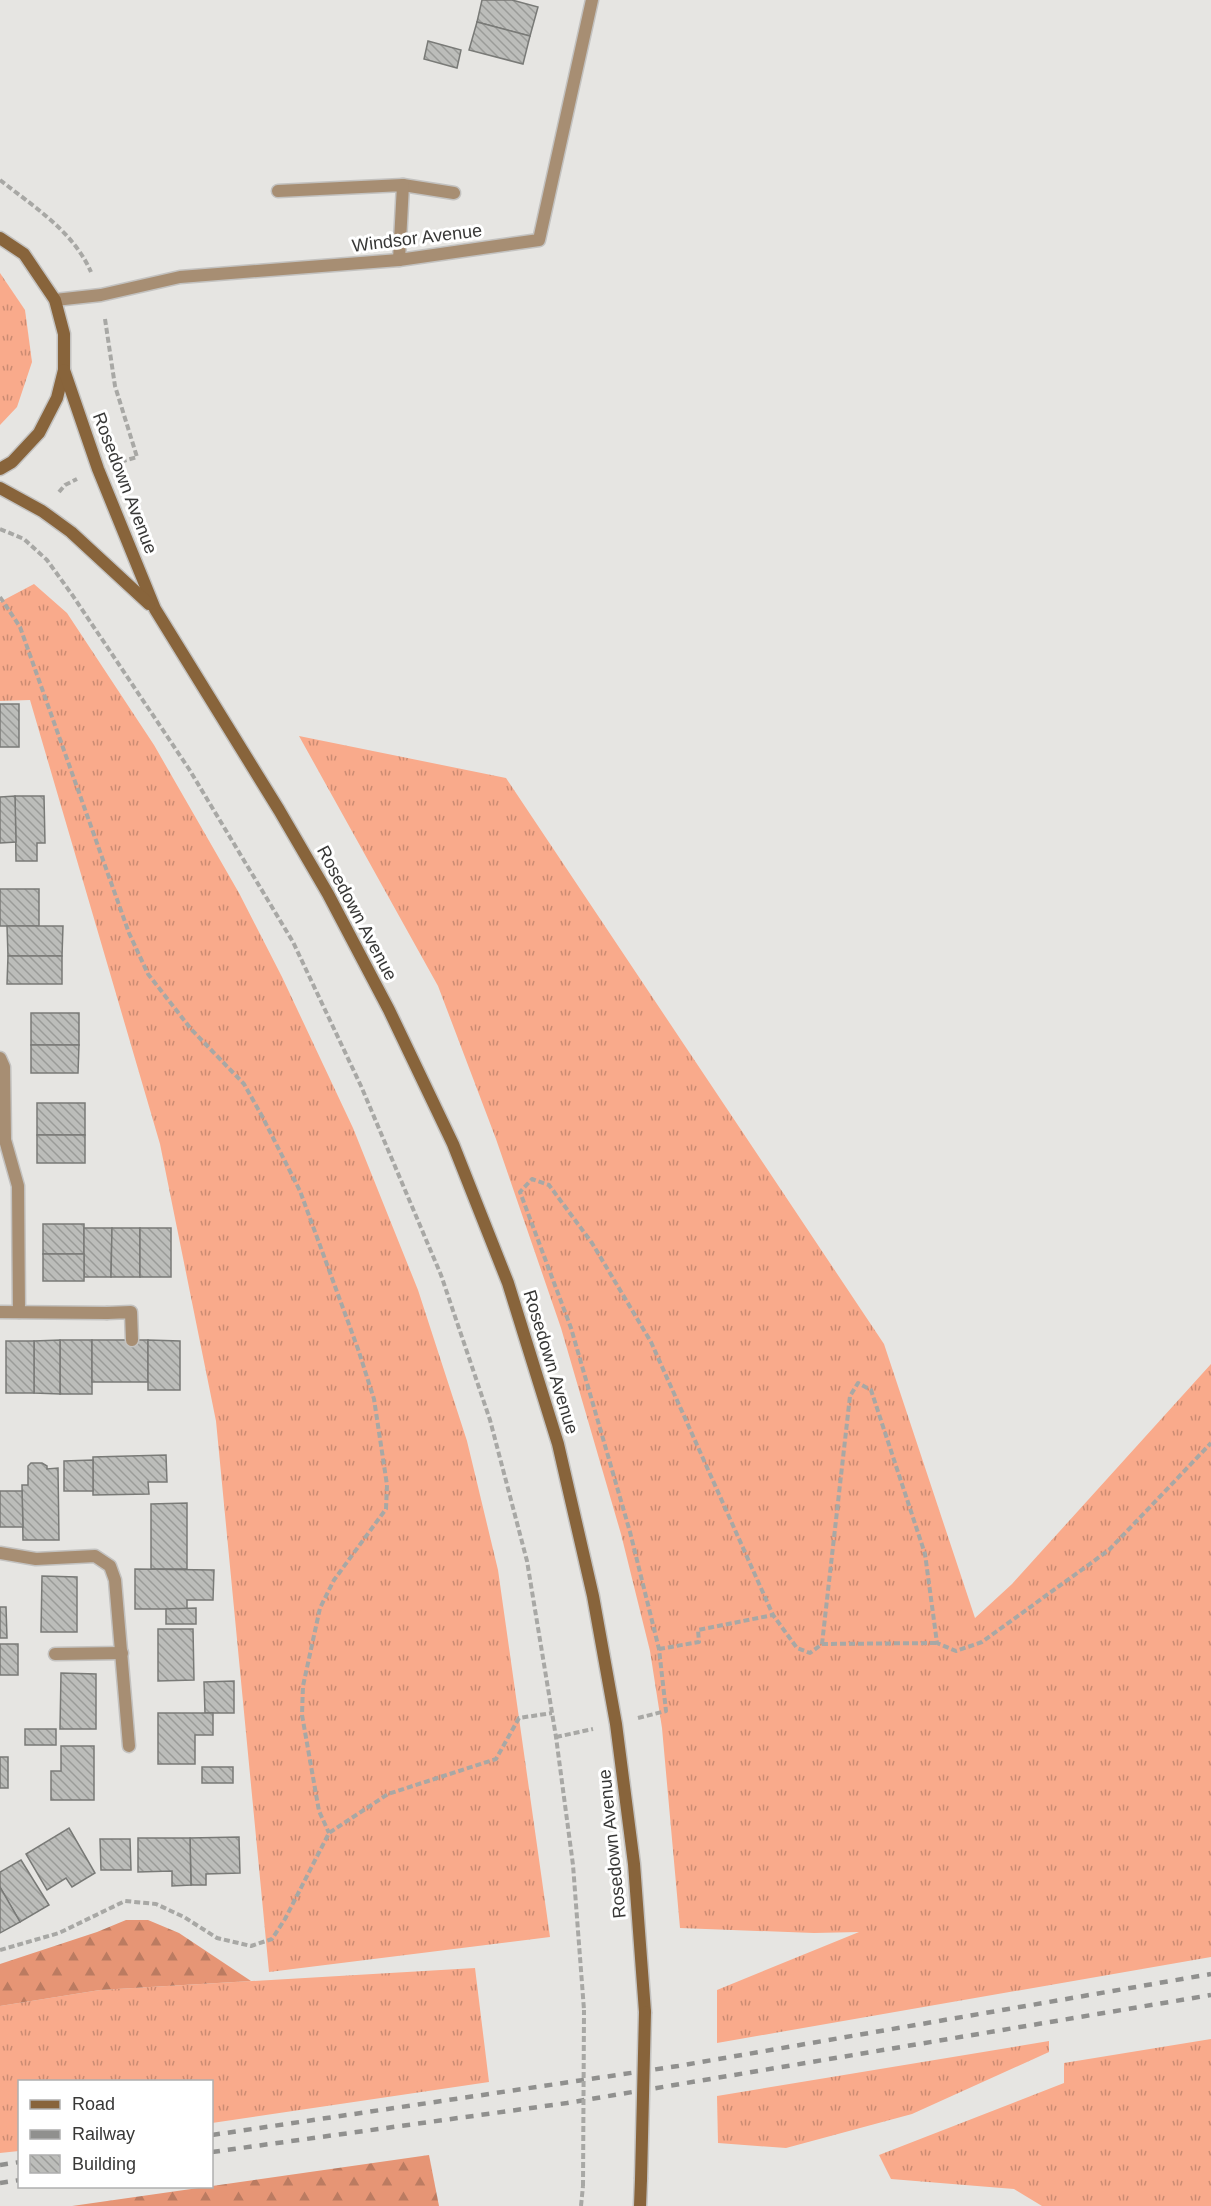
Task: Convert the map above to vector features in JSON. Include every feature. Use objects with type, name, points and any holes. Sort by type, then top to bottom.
[{"type":"street","name":"Windsor Avenue","points":[[55,300],[101,295],[180,277],[399,260],[539,240],[592,0]]},
{"type":"street","points":[[399,260],[403,185]]},
{"type":"street","points":[[278,191],[403,185],[454,193]]},
{"type":"street","points":[[0,238],[24,255],[55,300],[64,334],[64,370],[57,398],[39,434],[12,462],[0,469]]},
{"type":"street","name":"Rosedown Avenue","points":[[64,370],[98,469],[154,609],[279,810],[328,894],[453,1144],[507,1283],[558,1444],[593,1596],[616,1724],[634,1864],[645,2012],[639,2206]]},
{"type":"street","name":"Rosedown Avenue","points":[[0,489],[42,511],[71,531],[154,609]]},
{"type":"street","points":[[0,1058],[4,1067],[5,1140],[18,1186],[19,1312]]},
{"type":"street","points":[[0,1312],[131,1312],[132,1340]]},
{"type":"street","points":[[0,1553],[36,1559],[95,1556],[110,1566],[115,1580],[129,1746]]},
{"type":"street","points":[[55,1654],[122,1653]]},
{"type":"path","points":[[0,529],[24,540],[47,560],[189,769],[293,942],[362,1086],[441,1275],[490,1420],[527,1561],[552,1713],[573,1865],[584,2010],[581,2206]]},
{"type":"path","points":[[0,597],[20,627],[129,933],[148,974],[191,1029],[244,1084],[262,1116],[300,1191],[358,1348],[374,1399],[387,1485],[386,1509],[333,1580],[320,1608],[303,1686],[302,1715],[319,1811],[329,1833]]},
{"type":"path","points":[[666,1711],[659,1649],[630,1532],[571,1328],[520,1192],[532,1179],[549,1185],[592,1242],[651,1342],[772,1615],[797,1648],[810,1653],[822,1644],[937,1643],[956,1651],[982,1641],[1109,1550],[1211,1443]]},
{"type":"path","points":[[822,1644],[850,1396],[858,1383],[871,1390],[925,1554],[937,1643]]},
{"type":"path","points":[[659,1649],[699,1641],[698,1630],[772,1615]]},
{"type":"path","points":[[0,1950],[59,1933],[125,1901],[156,1904],[184,1917],[217,1938],[251,1946],[272,1939],[285,1919],[329,1833],[388,1794],[496,1759],[519,1718],[552,1713]]},
{"type":"green space","points":[[0,273],[25,310],[32,362],[17,407],[0,425]]},
{"type":"green space","points":[[34,584],[67,613],[154,745],[239,893],[282,977],[353,1128],[418,1290],[467,1441],[498,1570],[550,1937],[269,1972],[216,1421],[160,1144],[30,700],[0,701],[0,602]]},
{"type":"green space","points":[[299,736],[506,778],[884,1344],[975,1618],[1012,1584],[1211,1364],[1211,1957],[717,2043],[717,1990],[859,1932],[814,1933],[680,1928],[662,1728],[650,1651],[621,1534],[561,1328],[496,1139],[438,986]]},
{"type":"green space","points":[[126,1920],[148,1920],[179,1933],[251,1981],[100,1990],[0,2006],[0,1964]]},
{"type":"green space","points":[[475,1968],[489,2082],[213,2123],[213,2080],[18,2080],[18,2151],[0,2153],[0,2006],[100,1990]]},
{"type":"green space","points":[[1211,2039],[1211,2206],[1042,2206],[1014,2189],[891,2179],[879,2155],[1064,2083],[1064,2063]]},
{"type":"green space","points":[[1049,2041],[1049,2052],[912,2114],[786,2148],[718,2143],[717,2096]]},
{"type":"green space","points":[[429,2155],[439,2206],[72,2206],[198,2188],[213,2188],[213,2186]]},
{"type":"building","points":[[482,0],[512,0],[538,7],[530,36],[477,22]]},
{"type":"building","points":[[477,22],[530,36],[523,64],[469,50]]},
{"type":"building","points":[[428,41],[461,50],[457,68],[424,59]]},
{"type":"building","points":[[0,704],[19,704],[19,747],[0,747]]},
{"type":"building","points":[[15,796],[44,796],[45,843],[37,843],[37,861],[16,861]]},
{"type":"building","points":[[15,796],[16,842],[0,843],[0,797]]},
{"type":"building","points":[[0,889],[39,889],[39,926],[0,926]]},
{"type":"building","points":[[7,926],[63,926],[62,956],[8,956]]},
{"type":"building","points":[[8,956],[62,956],[62,984],[7,984]]},
{"type":"building","points":[[31,1013],[79,1013],[79,1045],[31,1045]]},
{"type":"building","points":[[31,1045],[79,1045],[78,1073],[31,1073]]},
{"type":"building","points":[[37,1103],[85,1103],[85,1135],[37,1135]]},
{"type":"building","points":[[37,1135],[85,1135],[85,1163],[37,1163]]},
{"type":"building","points":[[43,1224],[84,1224],[84,1254],[43,1254]]},
{"type":"building","points":[[84,1228],[112,1228],[111,1277],[84,1277]]},
{"type":"building","points":[[112,1228],[140,1228],[140,1277],[111,1277]]},
{"type":"building","points":[[140,1228],[171,1228],[171,1277],[140,1277]]},
{"type":"building","points":[[43,1254],[84,1254],[84,1281],[43,1281]]},
{"type":"building","points":[[60,1340],[92,1340],[92,1394],[60,1394]]},
{"type":"building","points":[[60,1340],[60,1394],[34,1393],[34,1341]]},
{"type":"building","points":[[92,1340],[148,1340],[148,1382],[92,1382]]},
{"type":"building","points":[[148,1340],[180,1341],[180,1390],[148,1390]]},
{"type":"building","points":[[6,1341],[34,1341],[34,1393],[6,1393]]},
{"type":"building","points":[[166,1455],[167,1482],[148,1482],[149,1494],[93,1495],[93,1457]]},
{"type":"building","points":[[93,1460],[93,1491],[64,1491],[64,1461]]},
{"type":"building","points":[[31,1463],[42,1463],[47,1466],[47,1469],[58,1468],[59,1540],[23,1540],[22,1485],[28,1485],[28,1466]]},
{"type":"building","points":[[0,1491],[22,1491],[23,1527],[0,1527]]},
{"type":"building","points":[[187,1503],[187,1569],[151,1569],[151,1504]]},
{"type":"building","points":[[135,1569],[214,1570],[213,1600],[187,1600],[187,1609],[135,1609]]},
{"type":"building","points":[[42,1576],[77,1577],[77,1632],[41,1632]]},
{"type":"building","points":[[0,1607],[6,1607],[7,1638],[0,1638]]},
{"type":"building","points":[[196,1608],[196,1624],[166,1624],[166,1609]]},
{"type":"building","points":[[158,1629],[193,1629],[194,1680],[158,1681]]},
{"type":"building","points":[[0,1644],[18,1644],[18,1675],[0,1675]]},
{"type":"building","points":[[61,1673],[96,1674],[96,1729],[60,1729]]},
{"type":"building","points":[[234,1681],[234,1713],[205,1713],[204,1682]]},
{"type":"building","points":[[158,1713],[213,1713],[213,1735],[195,1735],[195,1764],[158,1764]]},
{"type":"building","points":[[25,1729],[56,1729],[56,1745],[25,1745]]},
{"type":"building","points":[[61,1746],[94,1746],[94,1800],[51,1800],[51,1771],[61,1771]]},
{"type":"building","points":[[0,1757],[8,1757],[8,1788],[0,1788]]},
{"type":"building","points":[[202,1767],[233,1767],[233,1783],[202,1783]]},
{"type":"building","points":[[69,1828],[95,1873],[72,1887],[66,1878],[47,1890],[26,1854]]},
{"type":"building","points":[[239,1837],[240,1873],[206,1874],[206,1885],[191,1885],[190,1838]]},
{"type":"building","points":[[138,1838],[190,1838],[191,1885],[172,1886],[172,1871],[138,1872]]},
{"type":"building","points":[[100,1839],[130,1839],[131,1870],[101,1870]]},
{"type":"building","points":[[21,1860],[49,1905],[20,1922],[0,1887],[0,1872]]},
{"type":"building","points":[[0,1887],[20,1922],[0,1933]]},
{"type":"railway","points":[[213,2135],[678,2066],[1211,1974]]},
{"type":"railway","points":[[213,2152],[567,2103],[1211,1995]]},
{"type":"railway","points":[[0,2165],[18,2162]]},
{"type":"railway","points":[[0,2183],[18,2180]]}]
